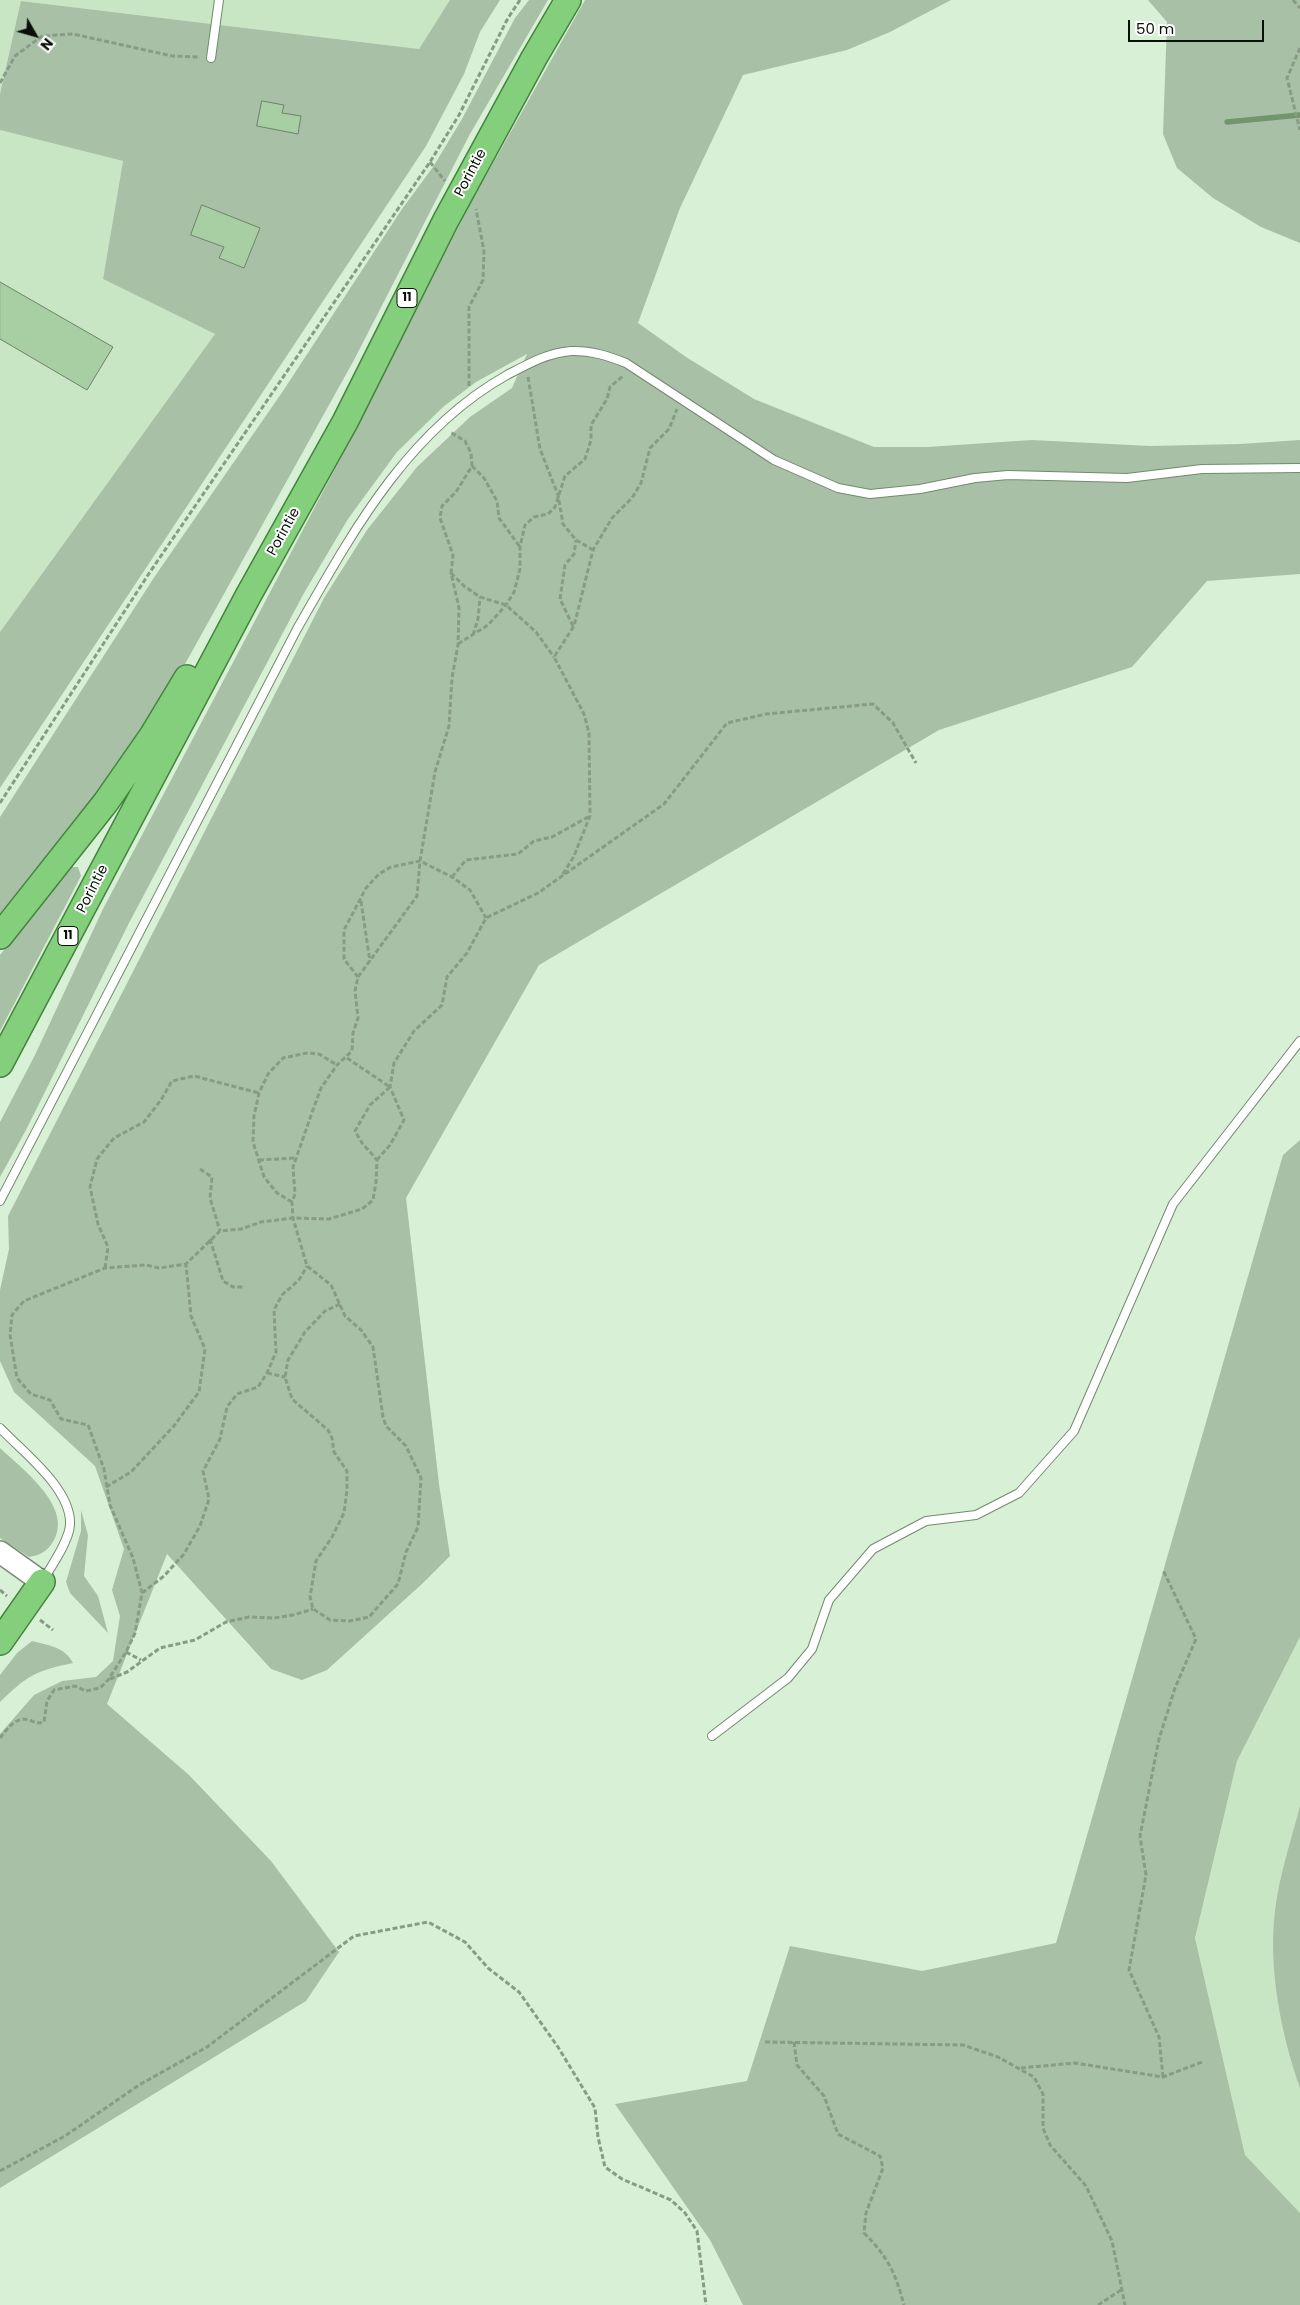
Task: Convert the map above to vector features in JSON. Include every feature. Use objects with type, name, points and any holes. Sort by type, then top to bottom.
[{"type":"highway","name":"Porintie","points":[[0,1064],[248,596],[345,422],[446,220],[534,58],[568,0]]},
{"type":"highway","points":[[0,936],[106,802],[152,736],[210,638],[248,596]]},
{"type":"highway","points":[[0,1642],[42,1582]]},
{"type":"main road","points":[[0,1552],[42,1582]]},
{"type":"lane","points":[[211,58],[219,0]]},
{"type":"lane","points":[[0,1201],[316,596],[339,556],[384,487],[421,442],[470,399],[494,382],[547,355],[572,351],[604,355],[626,363],[774,460],[838,488],[870,494],[920,489],[975,478],[1008,475],[1127,478],[1202,469],[1300,468]]},
{"type":"lane","points":[[712,1736],[788,1678],[812,1649],[830,1600],[873,1549],[926,1521],[976,1515],[1019,1493],[1074,1431],[1173,1204],[1300,1041]]},
{"type":"lane","points":[[0,1428],[57,1487],[68,1505],[70,1527],[58,1554],[42,1582]]},
{"type":"path","points":[[0,803],[150,572],[430,162],[459,115],[508,18],[520,0]]},
{"type":"path","points":[[1293,0],[1300,8]]},
{"type":"path","points":[[0,84],[15,56],[42,36],[73,34],[172,56],[211,58]]},
{"type":"path","points":[[1300,48],[1287,78],[1300,130]]},
{"type":"path","points":[[470,399],[467,370],[470,350],[469,308],[483,280],[484,261],[484,251],[475,206]]},
{"type":"path","points":[[458,645],[488,625],[506,605],[514,592],[520,569],[520,547],[525,525],[534,517],[548,514],[554,507],[564,476],[585,459],[591,440],[591,425],[607,399],[610,387],[623,377],[626,363]]},
{"type":"path","points":[[526,365],[540,449],[558,495],[563,524],[576,540],[593,550]]},
{"type":"path","points":[[554,657],[574,626],[593,550],[612,518],[632,498],[641,483],[650,448],[668,429],[681,399]]},
{"type":"path","points":[[340,1304],[325,1311],[306,1332],[288,1360],[285,1377],[292,1399],[328,1430],[332,1438],[334,1452],[347,1471],[344,1514],[332,1537],[316,1560],[310,1597],[313,1609],[330,1620],[349,1621],[369,1617],[398,1584],[406,1552],[418,1527],[421,1478],[406,1446],[386,1426],[372,1347],[361,1330],[345,1316],[340,1304],[331,1285],[307,1266],[293,1218],[292,1202],[295,1194],[292,1174],[295,1158],[321,1088],[337,1065],[347,1058],[352,1051],[353,1033],[358,1018],[355,991],[358,977],[417,896],[420,861],[435,772],[449,726],[452,678],[458,645],[459,608],[451,573],[452,555],[440,518],[442,506],[456,492],[472,466],[471,453],[465,441],[439,426]]},
{"type":"path","points":[[472,466],[484,478],[498,500],[499,518],[520,547]]},
{"type":"path","points":[[574,626],[560,599],[566,565],[574,554],[576,540]]},
{"type":"path","points":[[451,573],[464,586],[480,597],[506,605],[536,632],[554,657],[584,714],[589,733],[590,816],[574,856],[562,876]]},
{"type":"path","points":[[472,635],[478,618],[480,597]]},
{"type":"path","points":[[377,1160],[362,1143],[355,1131],[370,1105],[390,1088],[394,1063],[414,1031],[442,1005],[447,977],[467,952],[486,918],[538,893],[664,804],[727,723],[766,714],[873,704],[893,723],[916,763]]},
{"type":"path","points":[[452,877],[466,860],[518,854],[534,841],[552,837],[590,816]]},
{"type":"path","points":[[358,977],[344,959],[344,930],[361,901],[366,888],[379,874],[391,867],[420,861],[452,877],[470,890],[486,918]]},
{"type":"path","points":[[361,901],[370,962]]},
{"type":"path","points":[[292,1202],[277,1194],[264,1177],[254,1142],[254,1116],[258,1092],[268,1074],[283,1058],[307,1053],[319,1054],[337,1065]]},
{"type":"path","points":[[0,1738],[14,1722],[25,1719],[39,1724],[44,1722],[47,1702],[54,1690],[75,1686],[86,1691],[100,1688],[108,1680],[126,1652],[135,1633],[142,1593],[133,1558],[119,1528],[106,1487],[104,1469],[88,1425],[61,1419],[50,1400],[31,1394],[17,1378],[10,1336],[12,1315],[24,1301],[105,1268],[146,1265],[159,1268],[186,1264],[220,1231],[242,1229],[261,1222],[293,1218],[329,1219],[362,1209],[373,1200],[377,1160],[390,1145],[404,1120],[390,1088],[347,1058]]},
{"type":"path","points":[[105,1268],[108,1247],[98,1224],[90,1187],[97,1159],[114,1138],[144,1122],[161,1100],[172,1081],[194,1076],[258,1092]]},
{"type":"path","points":[[259,1160],[295,1158]]},
{"type":"path","points":[[200,1169],[212,1177],[210,1198],[220,1231]]},
{"type":"path","points":[[210,1239],[223,1281],[232,1287],[245,1288]]},
{"type":"path","points":[[106,1487],[131,1472],[173,1427],[199,1392],[205,1349],[191,1316],[186,1264]]},
{"type":"path","points":[[142,1593],[164,1576],[184,1554],[200,1526],[209,1499],[203,1471],[220,1439],[227,1407],[237,1394],[258,1387],[267,1373],[276,1352],[274,1310],[282,1295],[299,1280],[307,1266]]},
{"type":"path","points":[[267,1373],[285,1377]]},
{"type":"path","points":[[1163,2077],[1159,2037],[1129,1970],[1146,1875],[1140,1836],[1159,1739],[1175,1688],[1196,1639],[1164,1570]]},
{"type":"path","points":[[108,1680],[127,1672],[160,1648],[195,1640],[226,1622],[249,1617],[274,1618],[313,1609]]},
{"type":"path","points":[[126,1652],[141,1660]]},
{"type":"path","points":[[0,2171],[64,2136],[139,2085],[207,2047],[354,1936],[428,1922],[465,1942],[488,1968],[518,1992],[547,2031],[595,2108],[598,2137],[606,2167],[622,2179],[671,2200],[685,2213],[697,2231],[706,2305]]},
{"type":"path","points":[[764,2042],[963,2045],[998,2057],[1034,2077],[1043,2094],[1043,2128],[1050,2145],[1086,2186],[1112,2241],[1125,2305]]},
{"type":"path","points":[[794,2042],[797,2065],[824,2096],[838,2134],[880,2156],[883,2168],[866,2213],[864,2233],[885,2254],[899,2287],[904,2305]]},
{"type":"path","points":[[1020,2068],[1075,2062],[1163,2077],[1202,2062]]},
{"type":"path","points":[[1098,2305],[1121,2290]]},
{"type":"shaded area","points":[[0,0],[450,0],[419,49],[22,1],[0,94]]},
{"type":"shaded area","points":[[450,0],[500,0],[480,32],[464,74],[426,146],[0,788],[0,632],[215,334],[103,279],[123,161],[0,130],[0,94],[21,1],[419,49]]},
{"type":"shaded area","points":[[529,0],[548,0],[470,134],[354,360],[160,709],[131,756],[0,923],[0,817],[155,576],[283,391],[402,209],[433,167],[462,119],[515,18]]},
{"type":"shaded area","points":[[585,0],[951,0],[890,32],[847,50],[743,75],[680,208],[638,323],[686,357],[754,399],[874,447],[927,447],[1032,440],[1150,446],[1240,444],[1300,440],[1300,574],[1207,581],[1132,667],[939,730],[539,965],[406,1198],[439,1484],[450,1556],[327,1670],[302,1680],[271,1669],[167,1554],[107,1704],[189,1775],[271,1861],[339,1952],[306,2001],[0,2188],[0,1734],[34,1695],[62,1681],[96,1677],[113,1661],[120,1616],[112,1590],[124,1549],[95,1466],[14,1392],[0,1361],[0,1290],[9,1249],[8,1216],[324,598],[367,530],[417,467],[470,417],[512,388],[527,354],[476,382],[443,407],[397,452],[348,519],[304,593],[129,923],[26,1130],[0,1177],[0,1122],[35,1055],[103,909],[355,431],[469,206]]},
{"type":"shaded area","points":[[1148,0],[1300,0],[1300,243],[1261,227],[1213,198],[1177,168],[1163,134],[1167,22]]},
{"type":"shaded area","points":[[0,130],[123,161],[103,279],[215,334],[0,632]]},
{"type":"shaded area","points":[[72,867],[78,867],[81,876],[0,1031],[0,955]]},
{"type":"shaded area","points":[[1300,1140],[1300,1637],[1237,1761],[1195,1938],[1245,2155],[1300,2213],[1300,2305],[743,2305],[710,2240],[615,2104],[747,2081],[790,1946],[922,1971],[1056,1943],[1283,1155]]},
{"type":"shaded area","points":[[0,1448],[41,1488],[50,1500],[56,1513],[58,1525],[55,1538],[48,1549],[38,1555],[29,1557],[0,1538]]},
{"type":"shaded area","points":[[81,1510],[88,1535],[84,1576],[98,1596],[108,1633],[70,1593],[66,1582],[81,1531]]},
{"type":"shaded area","points":[[1300,1637],[1300,2213],[1245,2155],[1195,1938],[1237,1761]]},
{"type":"shaded area","points":[[32,1641],[61,1650],[73,1663],[33,1675],[0,1702],[0,1675],[17,1653]]},
{"type":"shaded area","points":[[1300,1806],[1300,2088],[1287,2046],[1278,2001],[1273,1955],[1273,1933],[1282,1872]]},
{"type":"building","points":[[262,101],[284,105],[282,113],[301,116],[298,134],[257,126]]},
{"type":"building","points":[[202,205],[260,228],[244,268],[219,258],[224,247],[191,235]]},
{"type":"building","points":[[0,282],[113,347],[87,390],[0,339]]},
{"type":"waterway","points":[[1227,122],[1300,115]]}]
